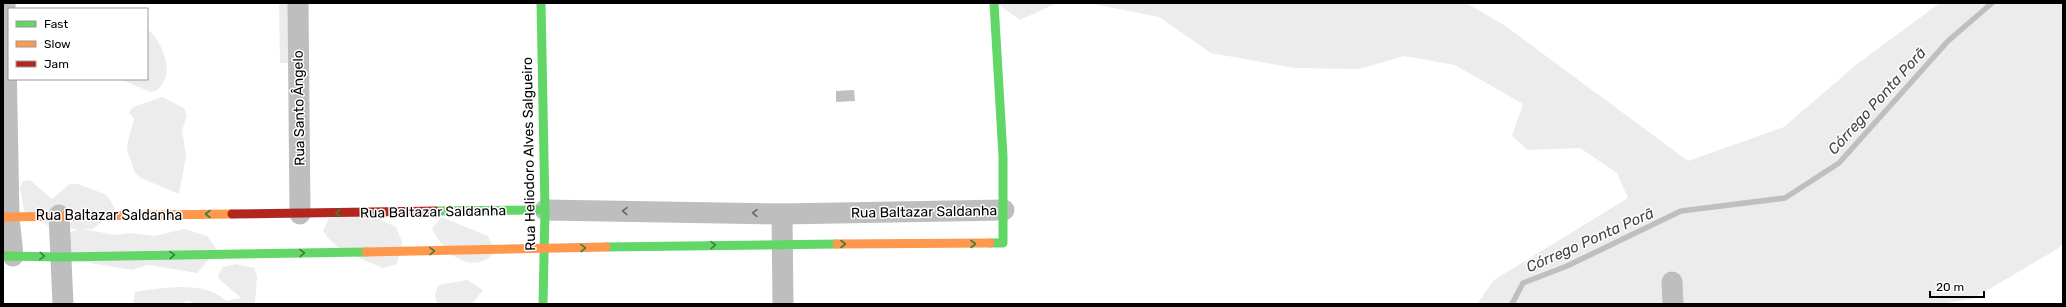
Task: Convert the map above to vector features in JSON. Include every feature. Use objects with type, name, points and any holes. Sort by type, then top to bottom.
[{"type":"main road","name":"Rua Heliodoro Alves Salgueiro","points":[[541,3],[545,210],[543,304]]},
{"type":"main road","points":[[994,3],[1003,156],[1004,210]]},
{"type":"main road","name":"Rua Baltazar Saldanha","points":[[6,217],[59,215],[300,214],[545,210]]},
{"type":"main road","name":"Rua Baltazar Saldanha","points":[[8,256],[62,257],[783,244],[1004,244],[1004,210]]},
{"type":"street","points":[[5,3],[6,217],[8,256]]},
{"type":"street","name":"Rua Santo Ângelo","points":[[298,3],[300,214]]},
{"type":"street","name":"Rua Baltazar Saldanha","points":[[545,210],[782,214],[1004,210]]},
{"type":"street","points":[[782,214],[783,304]]},
{"type":"street","points":[[59,215],[63,304]]},
{"type":"street","points":[[1672,282],[1673,304]]},
{"type":"shaded area","points":[[279,3],[295,3],[296,63],[280,63]]},
{"type":"shaded area","points":[[996,3],[1057,3],[1020,20]]},
{"type":"shaded area","points":[[1088,3],[1466,3],[1504,25],[1688,161],[1784,127],[1857,64],[1940,3],[2063,3],[2063,242],[2059,248],[1972,299],[1939,304],[1477,304],[1494,280],[1628,198],[1617,173],[1580,148],[1528,150],[1512,136],[1523,104],[1455,65],[1404,56],[1359,69],[1294,68],[1211,53],[1159,17]]},
{"type":"shaded area","points":[[148,30],[156,38],[162,50],[165,57],[167,70],[165,80],[158,90],[150,92],[122,80],[148,80]]},
{"type":"shaded area","points":[[854,90],[855,101],[836,102],[836,91]]},
{"type":"shaded area","points":[[162,97],[184,108],[187,115],[182,130],[186,156],[179,194],[141,178],[135,173],[127,150],[134,119],[129,113],[133,107]]},
{"type":"shaded area","points":[[30,180],[52,199],[70,184],[78,184],[107,195],[115,209],[93,229],[82,229],[116,235],[131,233],[155,236],[184,229],[207,236],[217,250],[197,273],[148,265],[132,270],[72,260],[64,235],[78,229],[52,228],[24,211],[20,188],[23,181]]},
{"type":"shaded area","points":[[368,214],[396,227],[402,242],[397,264],[382,268],[349,254],[335,245],[323,231],[329,218]]},
{"type":"shaded area","points":[[442,217],[488,236],[495,251],[486,260],[475,263],[467,262],[452,255],[446,249],[432,228]]},
{"type":"shaded area","points":[[236,264],[254,268],[257,276],[255,304],[196,304],[187,301],[180,304],[133,304],[135,292],[183,287],[207,290],[217,294],[226,301],[241,298],[219,279],[218,275],[223,267]]},
{"type":"shaded area","points":[[467,280],[483,290],[472,304],[437,304],[435,294],[439,285]]},
{"type":"waterway","name":"Córrego Ponta Porã","points":[[1512,304],[1523,283],[1567,266],[1681,211],[1785,198],[1839,163],[1948,41],[1992,3]]},
{"type":"traffic: fast","points":[[541,3],[545,210],[543,304]]},
{"type":"traffic: fast","points":[[990,243],[1003,243],[1003,156],[994,3]]},
{"type":"traffic: fast","points":[[435,211],[545,210]]},
{"type":"traffic: fast","points":[[606,247],[837,244]]},
{"type":"traffic: fast","points":[[3,256],[61,257],[366,252]]},
{"type":"traffic: slow","points":[[3,217],[232,214]]},
{"type":"traffic: slow","points":[[837,244],[990,243]]},
{"type":"traffic: slow","points":[[366,252],[606,247]]},
{"type":"traffic: jam","points":[[232,214],[435,211]]}]
